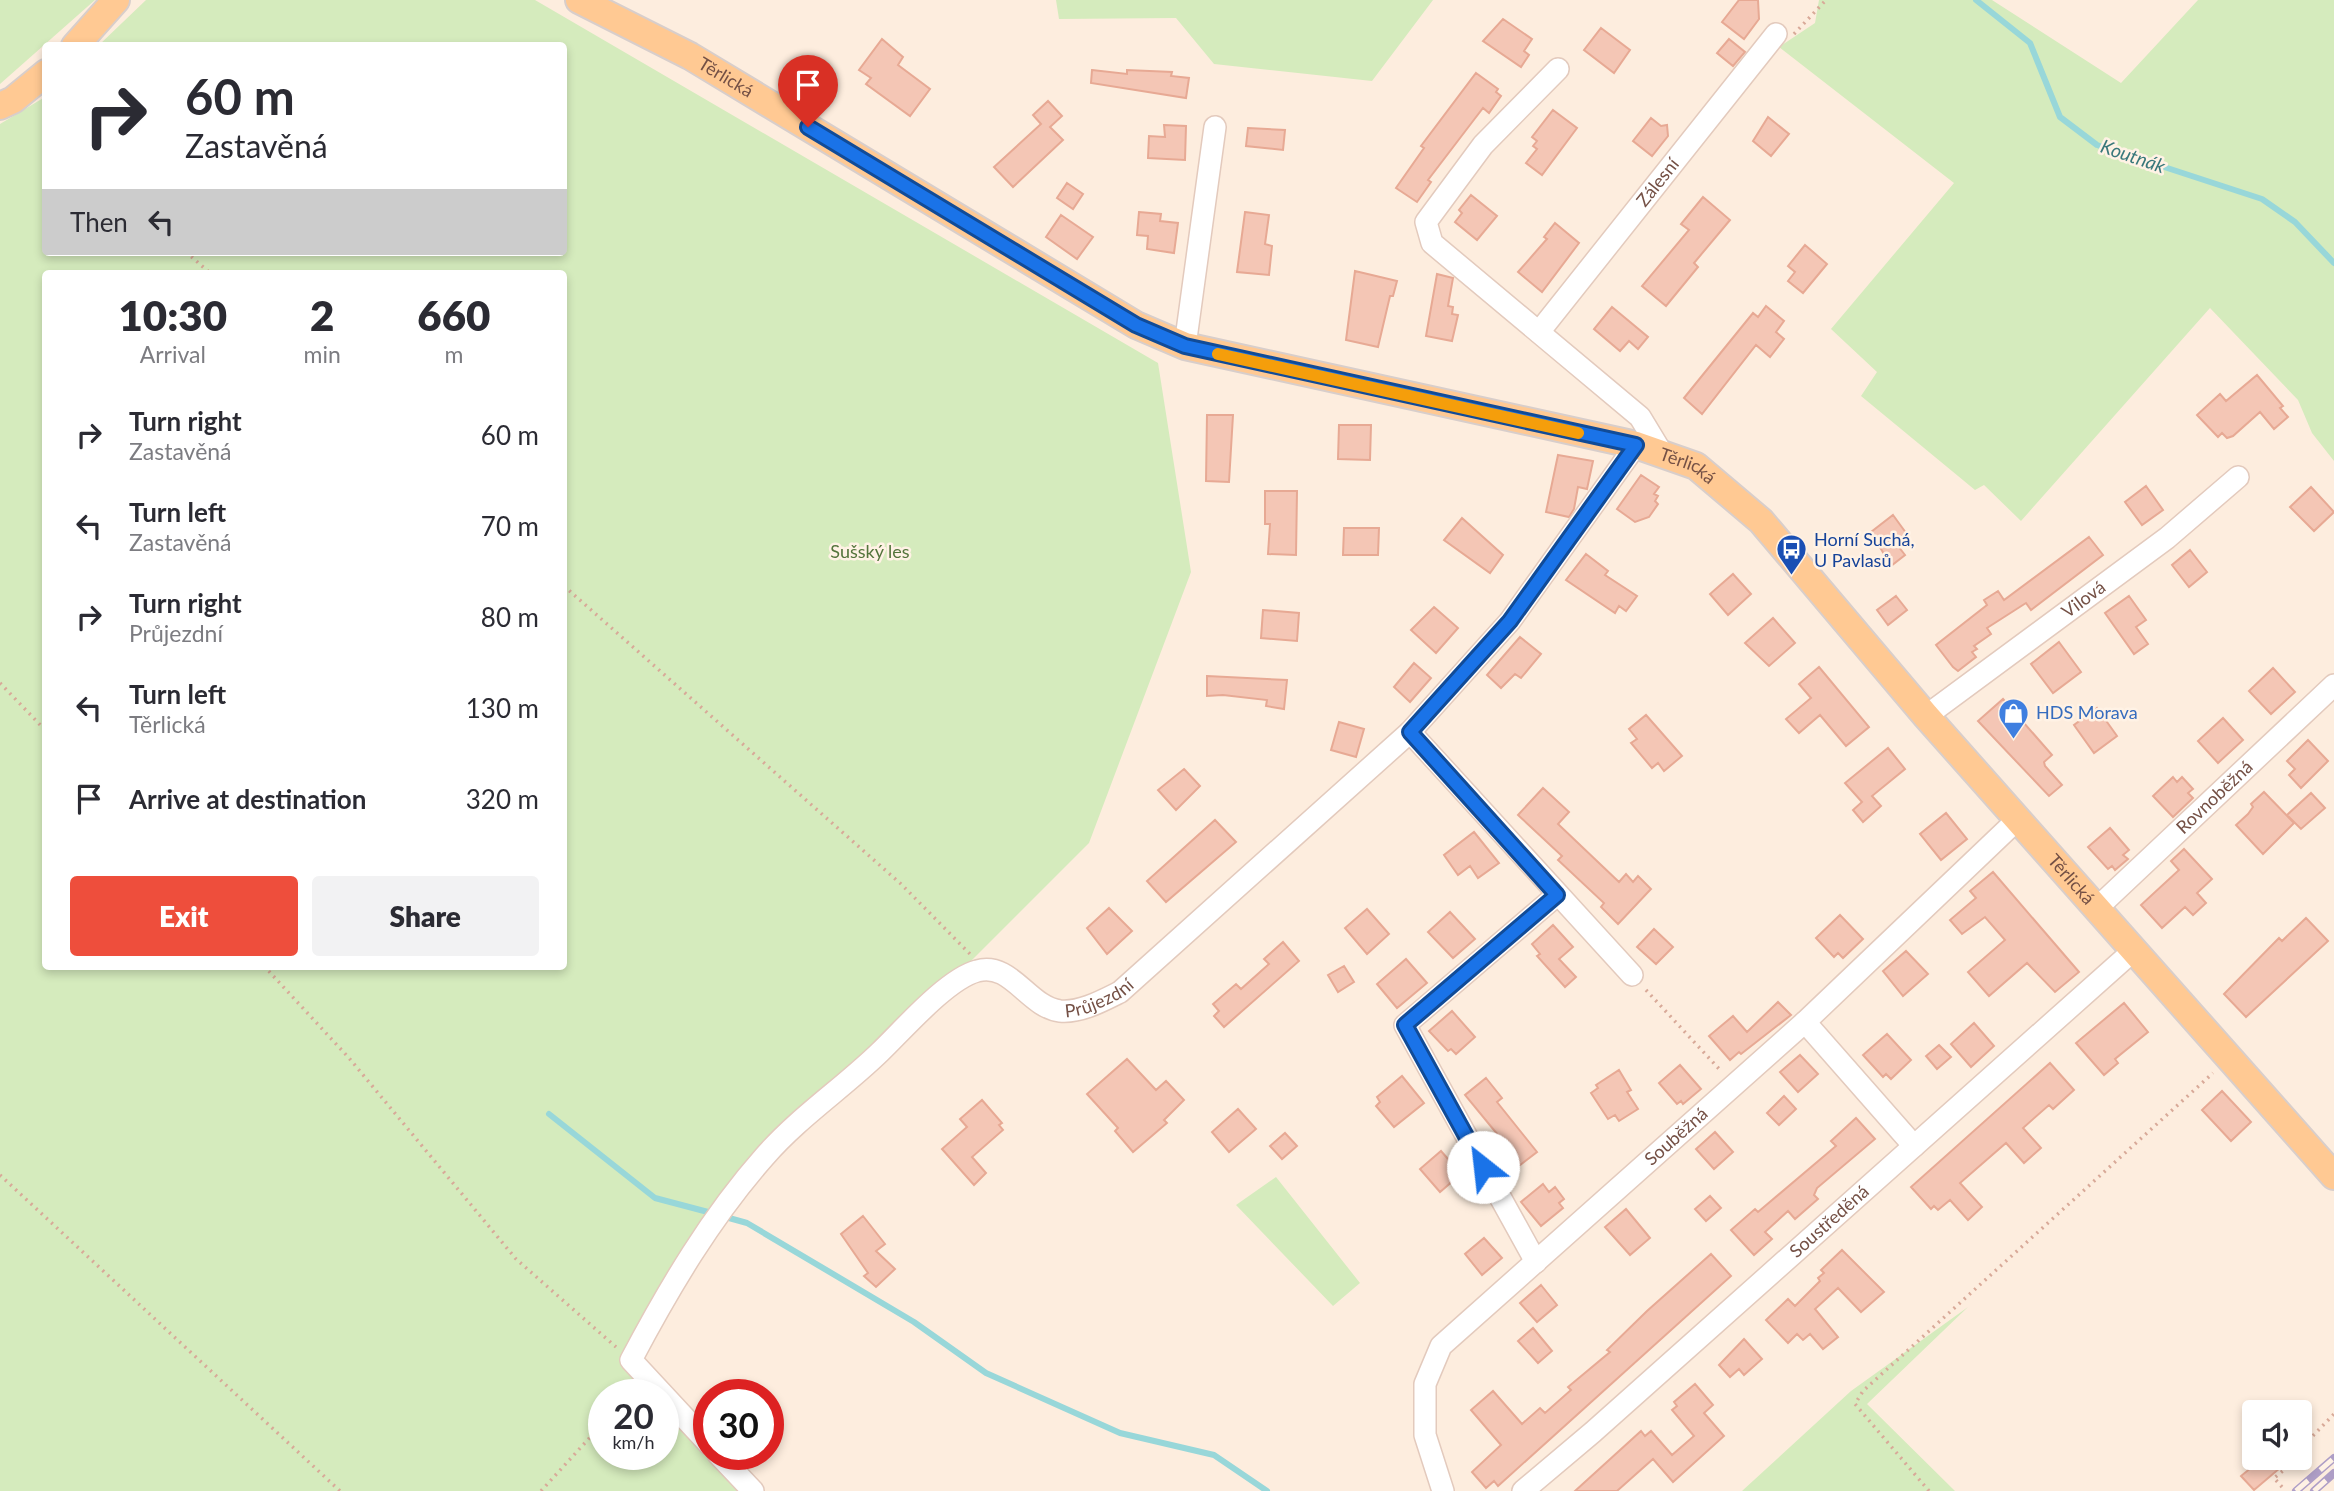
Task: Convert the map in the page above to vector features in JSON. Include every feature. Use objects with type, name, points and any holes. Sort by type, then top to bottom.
[{"type":"main road","points":[[79,42],[116,0]]},
{"type":"main road","name":"Těrlická","points":[[579,0],[690,56],[1136,325],[1185,346],[1636,445],[1696,466],[1761,521],[1926,716],[2334,1176]]},
{"type":"main road","points":[[0,106],[13,100],[42,76]]},
{"type":"street","name":"Zálesní","points":[[1539,332],[1776,34]]},
{"type":"street","points":[[1558,69],[1483,145],[1426,222],[1432,243],[1640,417],[1663,455]]},
{"type":"street","points":[[1185,346],[1215,127]]},
{"type":"street","name":"Průjezdní","points":[[978,970],[997,971],[1015,982],[1036,1001],[1061,1011],[1079,1009],[1120,992],[1410,732],[1510,621],[1636,445]]},
{"type":"street","name":"Vilová","points":[[1926,716],[2167,538],[2238,477]]},
{"type":"street","name":"Rovnoběžná","points":[[2096,909],[2334,685]]},
{"type":"street","points":[[1410,732],[1632,975]]},
{"type":"street","name":"Souběžná","points":[[1443,1491],[1425,1435],[1425,1384],[1441,1346],[1805,1022],[2017,820]]},
{"type":"street","points":[[1536,1262],[1405,1025],[1557,895]]},
{"type":"street","name":"Soustředěná","points":[[1522,1491],[1604,1423],[2133,951]]},
{"type":"street","points":[[693,1427],[631,1360],[663,1300],[710,1226],[766,1154],[878,1054],[914,1018],[961,979],[978,970]]},
{"type":"street","points":[[1805,1022],[1914,1146]]},
{"type":"street","points":[[733,1470],[752,1491]]},
{"type":"path","points":[[1776,34],[1786,43],[1826,0]]},
{"type":"path","points":[[191,256],[207,270]]},
{"type":"path","points":[[567,589],[901,884],[969,949],[978,970]]},
{"type":"path","points":[[0,682],[42,728]]},
{"type":"path","points":[[268,970],[349,1058],[516,1259],[631,1360]]},
{"type":"path","points":[[1632,975],[1734,1085]]},
{"type":"path","points":[[1929,1491],[1855,1404],[1863,1391],[2228,1059]]},
{"type":"path","points":[[0,1175],[340,1491]]},
{"type":"path","points":[[2312,1437],[2334,1414]]},
{"type":"path","points":[[541,1491],[588,1440]]},
{"type":"path","points":[[2282,1487],[2274,1478],[2284,1470]]},
{"type":"green space","points":[[0,0],[95,0],[48,42],[42,42],[42,47],[0,84]]},
{"type":"green space","name":"Sušský les","points":[[146,0],[535,0],[1158,363],[1191,572],[1089,843],[878,1054],[766,1154],[631,1360],[643,1379],[588,1379],[588,1470],[679,1470],[679,1423],[693,1438],[693,1470],[722,1470],[742,1491],[0,1491],[0,124],[42,99],[42,256],[567,256],[567,42],[102,42]]},
{"type":"green space","points":[[1056,0],[1433,0],[1372,81],[1214,64],[1176,18],[1059,19]]},
{"type":"green space","points":[[1819,0],[1992,0],[2121,83],[2198,0],[2334,0],[2334,461],[2312,433],[2298,400],[2210,308],[2021,521],[1984,485],[1975,490],[1861,396],[1877,372],[1831,329],[1954,183],[1779,47],[1815,23]]},
{"type":"green space","points":[[1276,1177],[1360,1283],[1333,1306],[1236,1205]]},
{"type":"green space","points":[[1968,1307],[1867,1404],[1955,1491],[1742,1491],[1851,1391]]},
{"type":"building","points":[[1739,0],[1758,0],[1759,19],[1744,39],[1722,22]]},
{"type":"building","points":[[1503,19],[1532,39],[1524,51],[1529,55],[1521,67],[1483,41]]},
{"type":"building","points":[[1601,28],[1630,50],[1614,73],[1584,50]]},
{"type":"building","points":[[882,39],[903,57],[898,65],[930,89],[910,116],[866,84],[871,78],[859,70]]},
{"type":"building","points":[[1729,39],[1745,52],[1733,66],[1717,53]]},
{"type":"building","points":[[1092,70],[1127,74],[1127,70],[1172,72],[1171,76],[1189,78],[1186,98],[1091,83]]},
{"type":"building","points":[[1476,73],[1498,89],[1496,92],[1501,96],[1489,113],[1483,108],[1428,180],[1431,182],[1417,202],[1396,188],[1424,148],[1421,146]]},
{"type":"building","points":[[1048,101],[1062,116],[1050,127],[1063,140],[1013,187],[994,167],[1041,124],[1033,115]]},
{"type":"building","points":[[1553,110],[1577,128],[1542,175],[1526,163],[1537,149],[1533,146],[1537,141],[1532,137]]},
{"type":"building","points":[[1768,117],[1789,134],[1771,156],[1753,141]]},
{"type":"building","points":[[1651,118],[1661,126],[1667,125],[1668,136],[1652,156],[1633,141]]},
{"type":"building","points":[[1164,125],[1186,126],[1185,160],[1148,158],[1149,136],[1165,137]]},
{"type":"building","points":[[1248,128],[1285,130],[1283,150],[1246,146]]},
{"type":"building","points":[[1067,183],[1083,194],[1073,209],[1057,198]]},
{"type":"building","points":[[1471,195],[1497,216],[1477,240],[1455,222],[1462,213],[1459,210]]},
{"type":"building","points":[[1703,197],[1730,220],[1694,263],[1698,267],[1666,306],[1642,286],[1689,230],[1681,224]]},
{"type":"building","points":[[1139,212],[1161,214],[1160,221],[1178,223],[1174,253],[1147,249],[1148,236],[1137,235]]},
{"type":"building","points":[[1245,212],[1269,215],[1265,244],[1272,246],[1269,275],[1237,272]]},
{"type":"building","points":[[1061,215],[1093,237],[1077,259],[1046,237]]},
{"type":"building","points":[[1555,223],[1579,243],[1542,292],[1518,272],[1547,239],[1544,237]]},
{"type":"building","points":[[1805,245],[1827,264],[1803,293],[1788,281],[1795,272],[1788,266]]},
{"type":"building","points":[[1355,271],[1397,281],[1393,296],[1390,296],[1378,347],[1346,340]]},
{"type":"building","points":[[1437,274],[1453,278],[1448,306],[1453,307],[1452,314],[1458,315],[1452,341],[1426,336]]},
{"type":"building","points":[[1766,306],[1784,321],[1776,332],[1784,339],[1770,357],[1756,345],[1702,414],[1684,398],[1753,313],[1758,317]]},
{"type":"building","points":[[1612,307],[1648,337],[1638,349],[1629,341],[1620,351],[1594,329]]},
{"type":"building","points":[[2257,375],[2283,406],[2280,408],[2288,417],[2274,429],[2260,412],[2233,436],[2227,438],[2222,433],[2218,437],[2197,415],[2220,394],[2226,401]]},
{"type":"building","points":[[1207,415],[1233,415],[1229,482],[1206,481]]},
{"type":"building","points":[[1339,425],[1371,425],[1370,460],[1338,459]]},
{"type":"building","points":[[1558,455],[1593,461],[1587,489],[1578,487],[1574,509],[1569,517],[1546,512]]},
{"type":"building","points":[[1641,475],[1659,487],[1654,494],[1658,496],[1655,501],[1658,504],[1649,517],[1635,522],[1617,509]]},
{"type":"building","points":[[2146,486],[2163,510],[2142,525],[2125,502]]},
{"type":"building","points":[[2311,487],[2334,512],[2314,531],[2290,507]]},
{"type":"building","points":[[1265,491],[1297,491],[1296,555],[1268,554],[1270,524],[1265,524]]},
{"type":"building","points":[[1893,515],[1909,537],[1898,546],[1905,555],[1891,566],[1871,532]]},
{"type":"building","points":[[1462,518],[1503,555],[1490,573],[1444,540]]},
{"type":"building","points":[[1344,528],[1379,528],[1378,555],[1343,555]]},
{"type":"building","points":[[2089,537],[2103,555],[2031,610],[2026,603],[1987,628],[1991,634],[1974,646],[1977,649],[1972,652],[1976,657],[1958,671],[1953,667],[1936,645],[1987,605],[1984,600],[1998,591],[2004,600]]},
{"type":"building","points":[[2190,550],[2207,572],[2189,587],[2172,565]]},
{"type":"building","points":[[1586,554],[1608,571],[1605,575],[1637,596],[1626,611],[1619,606],[1615,613],[1566,580]]},
{"type":"building","points":[[1733,574],[1751,594],[1728,615],[1710,594]]},
{"type":"building","points":[[1896,596],[1907,610],[1888,625],[1877,610]]},
{"type":"building","points":[[2129,596],[2146,620],[2136,627],[2148,644],[2134,654],[2105,613]]},
{"type":"building","points":[[1434,607],[1458,628],[1436,653],[1411,630]]},
{"type":"building","points":[[1263,610],[1299,613],[1297,641],[1261,638]]},
{"type":"building","points":[[1773,618],[1795,643],[1769,666],[1745,643]]},
{"type":"building","points":[[1520,637],[1541,654],[1521,678],[1515,674],[1501,688],[1487,675]]},
{"type":"building","points":[[2059,642],[2081,672],[2053,693],[2031,664]]},
{"type":"building","points":[[1414,663],[1431,678],[1410,702],[1394,687]]},
{"type":"building","points":[[1819,667],[1869,727],[1846,746],[1820,715],[1799,733],[1786,719],[1811,698],[1799,684]]},
{"type":"building","points":[[2273,668],[2295,692],[2271,714],[2249,691]]},
{"type":"building","points":[[1207,676],[1287,680],[1284,709],[1266,706],[1267,700],[1207,696]]},
{"type":"building","points":[[2003,699],[2052,755],[2044,762],[2045,766],[2062,785],[2049,796],[1978,721]]},
{"type":"building","points":[[2097,708],[2117,736],[2094,753],[2074,725]]},
{"type":"building","points":[[1646,715],[1682,756],[1664,771],[1658,763],[1652,768],[1631,743],[1637,739],[1629,729]]},
{"type":"building","points":[[2223,718],[2243,740],[2218,763],[2198,741]]},
{"type":"building","points":[[1339,722],[1364,729],[1356,757],[1331,750]]},
{"type":"building","points":[[2308,740],[2328,761],[2301,788],[2289,775],[2295,769],[2287,761]]},
{"type":"building","points":[[1888,748],[1905,769],[1872,796],[1881,806],[1863,822],[1853,810],[1862,802],[1845,783]]},
{"type":"building","points":[[1184,769],[1200,786],[1176,810],[1158,790]]},
{"type":"building","points":[[2173,777],[2177,782],[2182,777],[2193,789],[2188,793],[2193,798],[2173,817],[2153,796]]},
{"type":"building","points":[[1543,788],[1569,812],[1558,824],[1619,882],[1626,874],[1633,882],[1638,876],[1651,889],[1618,924],[1601,907],[1604,903],[1558,860],[1562,856],[1518,815]]},
{"type":"building","points":[[2264,792],[2294,823],[2263,854],[2236,825],[2253,807],[2251,804]]},
{"type":"building","points":[[2311,793],[2325,808],[2301,829],[2287,815]]},
{"type":"building","points":[[1946,813],[1967,839],[1941,860],[1920,834]]},
{"type":"building","points":[[1215,820],[1236,842],[1166,902],[1147,881]]},
{"type":"building","points":[[2110,828],[2129,850],[2123,855],[2128,859],[2115,870],[2112,866],[2108,869],[2088,847]]},
{"type":"building","points":[[1474,832],[1499,863],[1478,878],[1470,866],[1458,875],[1444,855]]},
{"type":"building","points":[[2184,849],[2212,879],[2197,893],[2206,903],[2193,915],[2185,907],[2162,928],[2141,905],[2179,870],[2171,861]]},
{"type":"building","points":[[1993,872],[2079,972],[2055,992],[2027,963],[1989,996],[1968,972],[2005,940],[1985,917],[1962,934],[1950,920],[1976,898],[1970,891]]},
{"type":"building","points":[[1109,908],[1132,931],[1107,954],[1087,928]]},
{"type":"building","points":[[1367,909],[1389,934],[1367,954],[1345,928]]},
{"type":"building","points":[[1450,912],[1475,939],[1453,958],[1428,932]]},
{"type":"building","points":[[1840,915],[1863,939],[1843,958],[1838,953],[1834,957],[1816,938]]},
{"type":"building","points":[[2306,918],[2328,941],[2246,1017],[2224,994],[2279,938],[2282,941]]},
{"type":"building","points":[[1553,925],[1573,947],[1559,959],[1576,977],[1565,987],[1537,956],[1540,954],[1532,944]]},
{"type":"building","points":[[1654,929],[1673,947],[1656,964],[1637,947]]},
{"type":"building","points":[[1283,942],[1299,961],[1224,1027],[1214,1016],[1219,1011],[1213,1004],[1236,984],[1241,989],[1269,964],[1264,959]]},
{"type":"building","points":[[1906,951],[1928,974],[1903,996],[1883,971]]},
{"type":"building","points":[[1406,959],[1427,983],[1397,1008],[1377,984]]},
{"type":"building","points":[[1344,966],[1354,982],[1338,992],[1328,975]]},
{"type":"building","points":[[1778,1002],[1791,1015],[1730,1060],[1709,1036],[1733,1016],[1747,1032]]},
{"type":"building","points":[[2124,1003],[2148,1032],[2115,1059],[2118,1063],[2104,1075],[2076,1043]]},
{"type":"building","points":[[1452,1011],[1475,1037],[1456,1054],[1451,1049],[1448,1051],[1429,1031]]},
{"type":"building","points":[[1974,1023],[1994,1046],[1971,1067],[1951,1044]]},
{"type":"building","points":[[1887,1034],[1911,1060],[1891,1079],[1886,1074],[1883,1077],[1863,1055]]},
{"type":"building","points":[[1939,1045],[1951,1057],[1937,1069],[1926,1056]]},
{"type":"building","points":[[1800,1055],[1818,1074],[1798,1092],[1780,1072]]},
{"type":"building","points":[[1127,1059],[1156,1090],[1166,1081],[1184,1100],[1164,1120],[1167,1123],[1133,1152],[1115,1131],[1118,1128],[1087,1094]]},
{"type":"building","points":[[2050,1063],[2074,1090],[2053,1109],[2049,1105],[2023,1128],[2041,1148],[2024,1163],[2006,1143],[1960,1183],[1982,1207],[1968,1220],[1950,1200],[1938,1210],[1934,1206],[1931,1209],[1911,1187]]},
{"type":"building","points":[[1680,1065],[1701,1089],[1683,1104],[1681,1101],[1677,1104],[1659,1083]]},
{"type":"building","points":[[1619,1070],[1631,1090],[1627,1092],[1638,1109],[1619,1121],[1615,1115],[1608,1119],[1591,1093],[1598,1088],[1596,1085]]},
{"type":"building","points":[[1402,1076],[1424,1103],[1394,1127],[1376,1106],[1380,1102],[1377,1097]]},
{"type":"building","points":[[1486,1078],[1502,1098],[1497,1102],[1537,1152],[1520,1165],[1514,1157],[1508,1162],[1491,1141],[1498,1135],[1465,1095]]},
{"type":"building","points":[[2222,1091],[2251,1122],[2231,1141],[2202,1110]]},
{"type":"building","points":[[1784,1096],[1796,1109],[1779,1125],[1767,1113]]},
{"type":"building","points":[[982,1100],[1002,1123],[999,1125],[1003,1130],[972,1157],[986,1173],[974,1185],[942,1149],[967,1127],[960,1119]]},
{"type":"building","points":[[1238,1109],[1256,1129],[1229,1152],[1212,1132]]},
{"type":"building","points":[[1856,1118],[1875,1139],[1817,1188],[1814,1195],[1818,1199],[1795,1219],[1788,1211],[1765,1232],[1772,1239],[1754,1255],[1731,1230],[1755,1209],[1758,1212],[1836,1146],[1831,1141]]},
{"type":"building","points":[[1715,1132],[1733,1152],[1714,1169],[1696,1149]]},
{"type":"building","points":[[1285,1133],[1297,1146],[1282,1159],[1270,1146]]},
{"type":"building","points":[[1441,1151],[1461,1174],[1440,1192],[1420,1169]]},
{"type":"building","points":[[1543,1184],[1549,1192],[1555,1187],[1564,1199],[1559,1203],[1563,1208],[1541,1226],[1521,1202]]},
{"type":"building","points":[[1710,1196],[1721,1208],[1706,1221],[1695,1209]]},
{"type":"building","points":[[1626,1209],[1650,1238],[1630,1255],[1605,1227]]},
{"type":"building","points":[[863,1216],[885,1244],[876,1251],[895,1269],[876,1287],[864,1276],[868,1273],[841,1234]]},
{"type":"building","points":[[1484,1238],[1502,1258],[1482,1275],[1465,1254]]},
{"type":"building","points":[[1842,1250],[1884,1292],[1861,1312],[1838,1288],[1815,1309],[1838,1337],[1823,1349],[1810,1334],[1803,1340],[1797,1334],[1788,1343],[1766,1320],[1788,1299],[1795,1306],[1820,1281],[1818,1278],[1824,1273],[1821,1270]]},
{"type":"building","points":[[1711,1254],[1731,1276],[1498,1486],[1494,1481],[1486,1488],[1472,1472],[1501,1445],[1471,1410],[1493,1391],[1522,1424],[1540,1408],[1545,1413],[1571,1390],[1568,1387],[1610,1352],[1607,1350],[1647,1311]]},
{"type":"building","points":[[1541,1285],[1557,1305],[1537,1322],[1520,1303]]},
{"type":"building","points":[[1533,1328],[1552,1351],[1538,1363],[1518,1341]]},
{"type":"building","points":[[1744,1339],[1762,1359],[1744,1375],[1739,1369],[1730,1377],[1719,1365]]},
{"type":"building","points":[[1695,1384],[1713,1405],[1704,1413],[1724,1436],[1673,1482],[1653,1459],[1617,1491],[1575,1491],[1641,1431],[1645,1436],[1651,1431],[1672,1455],[1694,1436],[1672,1410],[1677,1406],[1674,1402]]},
{"type":"building","points":[[2248,1470],[2278,1470],[2254,1490],[2241,1476]]},
{"type":"waterway","name":"Koutnák","points":[[1976,0],[2030,43],[2060,117],[2097,145],[2262,199],[2295,222],[2334,263]]},
{"type":"waterway","points":[[549,1114],[655,1198],[708,1212]]},
{"type":"waterway","points":[[729,1218],[747,1223],[914,1322],[986,1373],[1120,1433],[1214,1455],[1267,1491]]},
{"type":"railway","points":[[2296,1491],[2334,1458]]},
{"type":"railway","points":[[2314,1491],[2334,1473]]},
{"type":"slow traffic","points":[[1218,354],[1578,433]]},
{"type":"place","name":"Horní Suchá, U Pavlasů","points":[[1791,577]]},
{"type":"place","name":"HDS Morava","points":[[2013,740]]},
{"type":"route","points":[[808,127],[1136,325],[1185,346],[1636,445],[1510,621],[1410,732],[1557,895],[1405,1025],[1483,1167]]}]
